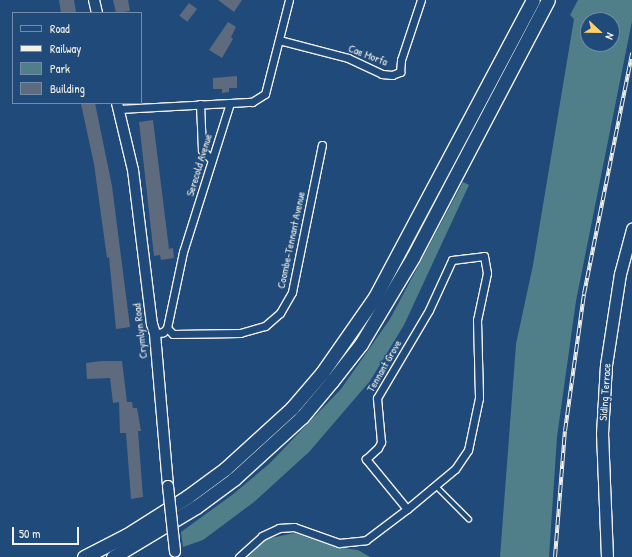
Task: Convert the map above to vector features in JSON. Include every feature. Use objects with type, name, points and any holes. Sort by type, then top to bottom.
[{"type":"highway","points":[[84,557],[133,531],[187,497],[225,469],[292,408],[322,373],[375,297],[533,0]]},
{"type":"highway","points":[[113,557],[196,507],[234,479],[296,422],[332,381],[360,344],[413,258],[548,0]]},
{"type":"main road","name":"Siding Terrace","points":[[607,557],[602,434],[606,365],[620,274],[632,229]]},
{"type":"street","points":[[94,0],[97,12]]},
{"type":"street","points":[[118,106],[252,102],[265,94],[289,0]]},
{"type":"street","name":"Cae Morfa","points":[[279,40],[348,58],[382,74],[392,75],[400,72],[401,60],[421,0]]},
{"type":"street","name":"Serecold Avenue","points":[[167,328],[184,252],[211,159],[230,103]]},
{"type":"street","points":[[200,104],[202,150],[211,159]]},
{"type":"street","name":"Crymlyn Road","points":[[118,106],[133,170],[152,324],[155,334],[175,554]]},
{"type":"street","name":"Coombe-Tennant Avenue","points":[[167,328],[173,334],[240,333],[265,326],[280,313],[292,292],[322,145]]},
{"type":"street","name":"Tennant Grove","points":[[484,256],[487,273],[476,320],[479,398],[474,428],[468,450],[455,469],[436,486],[407,509],[366,459],[378,448],[381,442],[377,398],[429,310],[452,260],[484,256]]},
{"type":"street","points":[[155,334],[163,332],[167,328]]},
{"type":"street","points":[[239,557],[262,536],[280,528],[294,527],[339,543],[366,540],[407,509]]},
{"type":"lane","points":[[436,486],[469,519]]},
{"type":"green space","points":[[578,0],[632,0],[632,21],[576,301],[557,437],[549,557],[500,557],[516,344],[533,265],[574,19],[570,15]]},
{"type":"green space","points":[[463,182],[469,185],[404,325],[370,381],[309,452],[254,502],[203,540],[183,547],[181,532],[232,495],[269,464],[341,389],[390,319]]},
{"type":"green space","points":[[295,533],[335,547],[358,550],[370,557],[248,557],[266,539]]},
{"type":"building","points":[[59,0],[74,0],[76,12],[61,12]]},
{"type":"building","points":[[113,0],[128,0],[130,11],[116,12]]},
{"type":"building","points":[[218,0],[242,0],[234,12]]},
{"type":"building","points":[[189,3],[197,9],[187,22],[179,16]]},
{"type":"building","points":[[228,22],[236,27],[231,37],[233,39],[222,58],[209,50]]},
{"type":"building","points":[[237,76],[237,88],[229,88],[229,92],[222,93],[222,89],[213,89],[213,78]]},
{"type":"building","points":[[81,104],[95,104],[112,186],[130,327],[116,329],[109,257],[107,258],[94,164]]},
{"type":"building","points":[[153,120],[169,249],[173,248],[174,258],[161,260],[160,255],[154,256],[139,122]]},
{"type":"building","points":[[122,361],[127,402],[132,402],[133,408],[137,408],[141,431],[138,431],[143,497],[131,499],[126,433],[120,433],[119,402],[113,403],[110,378],[87,379],[86,363]]},
{"type":"railway","points":[[555,557],[565,431],[584,294],[632,53]]}]
